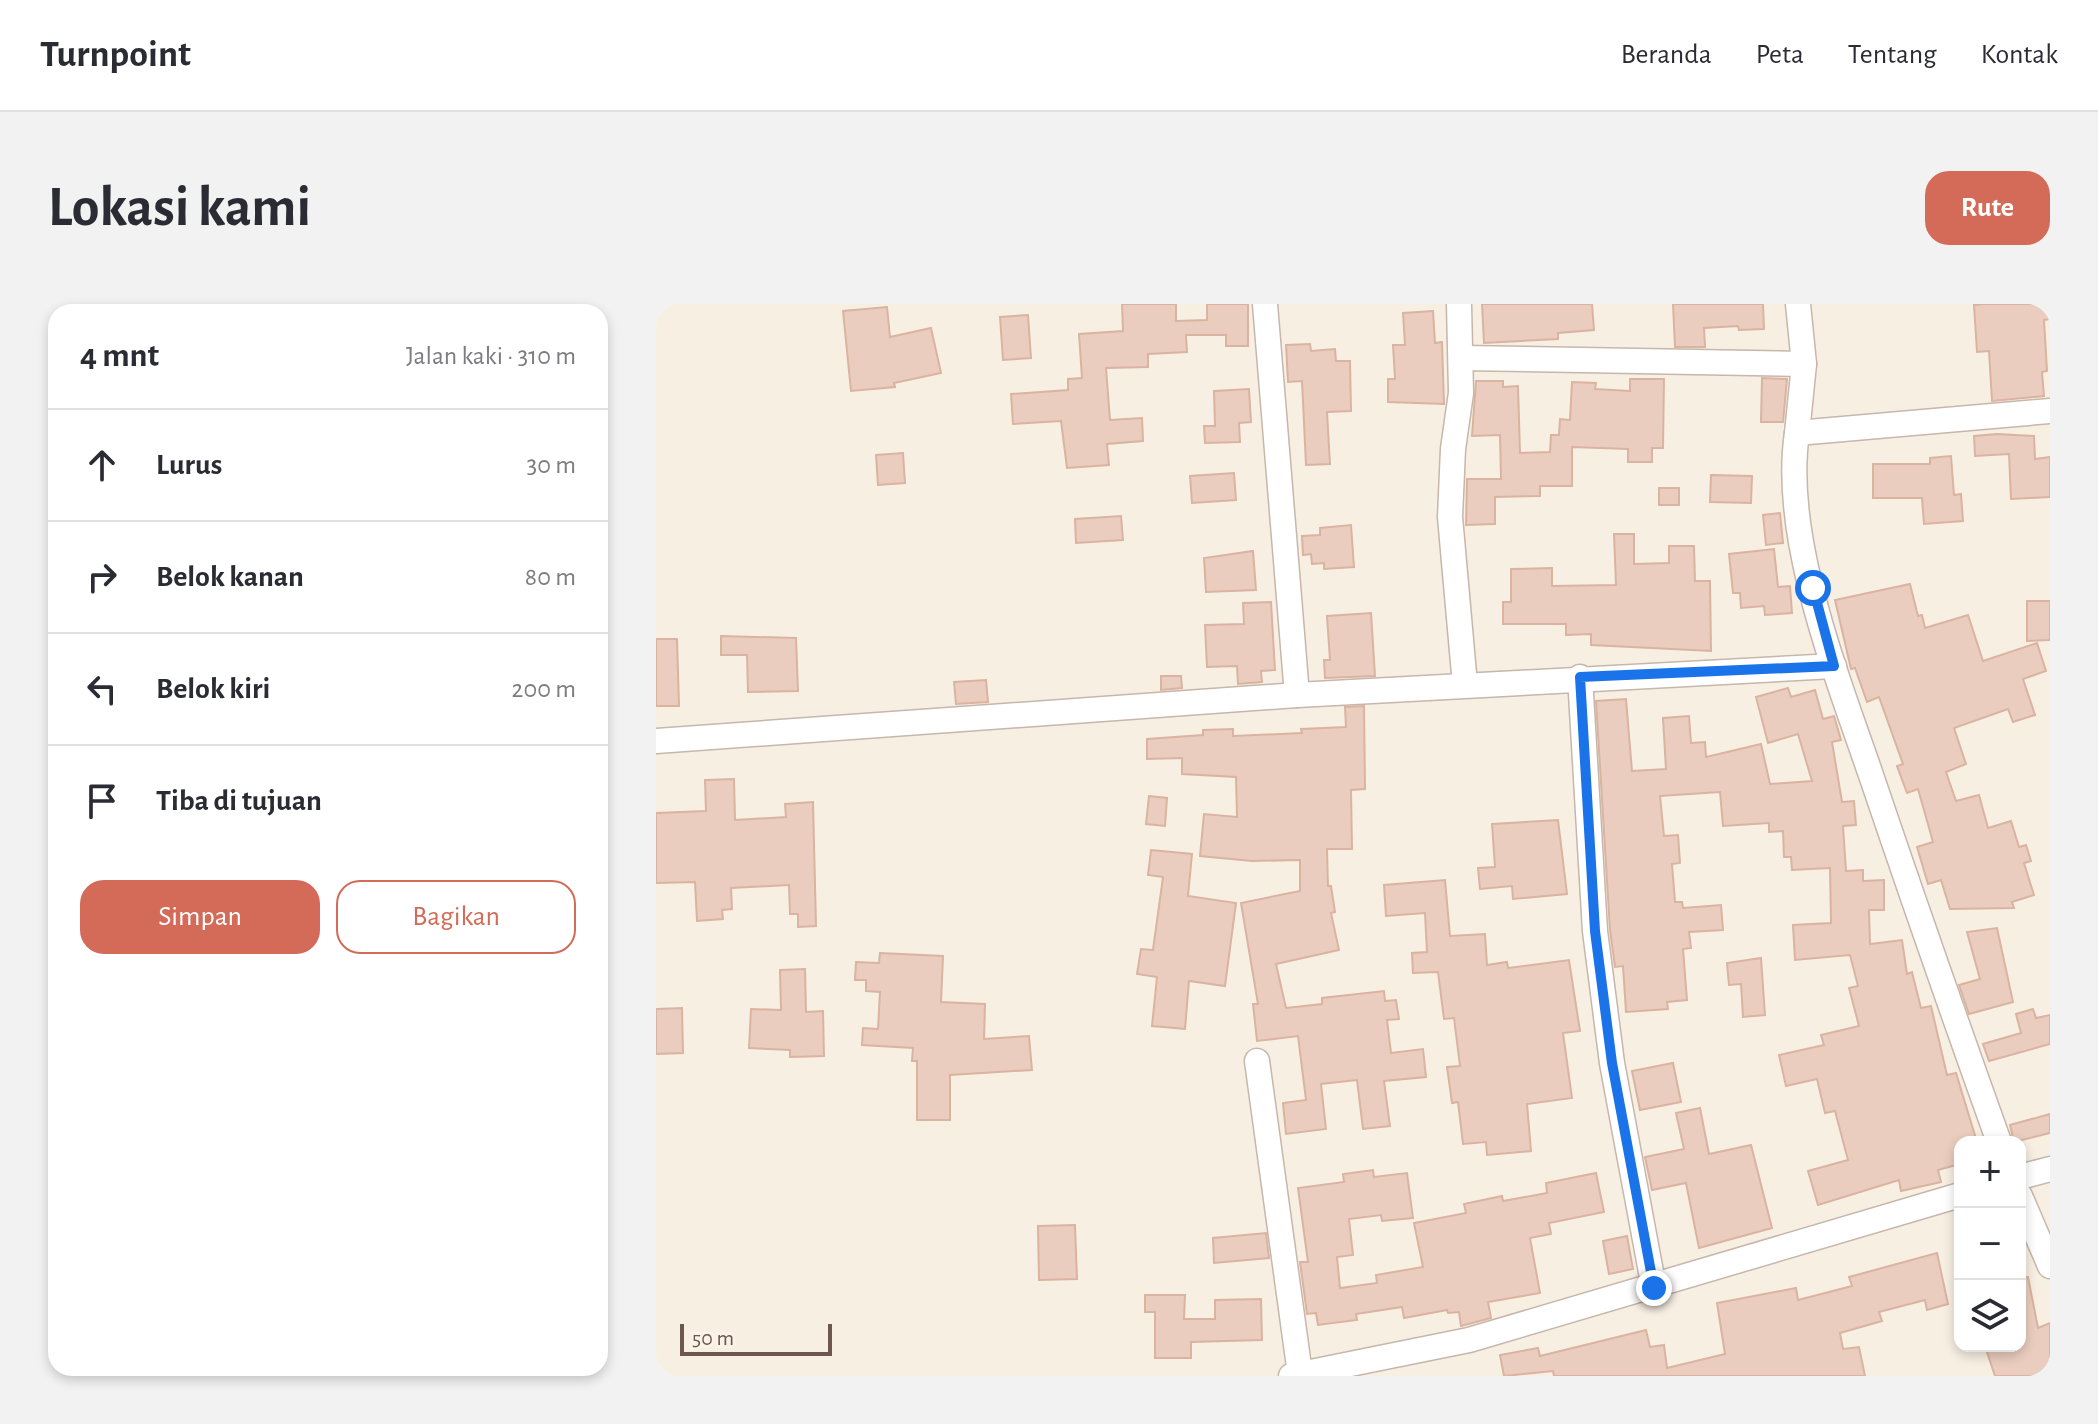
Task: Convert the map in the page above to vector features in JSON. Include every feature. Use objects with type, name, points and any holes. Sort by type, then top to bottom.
[{"type":"street","points":[[1265,304],[1297,695]]},
{"type":"street","points":[[1459,304],[1462,358],[1450,517],[1465,685]]},
{"type":"street","points":[[1798,304],[1804,364],[1793,487],[1834,666],[1997,1136]]},
{"type":"street","points":[[1462,358],[1804,364]]},
{"type":"street","points":[[1797,433],[2050,411]]},
{"type":"street","points":[[656,741],[1297,695],[1580,677],[1834,666]]},
{"type":"street","points":[[1580,677],[1595,931],[1612,1063],[1654,1288]]},
{"type":"street","points":[[1257,1061],[1296,1375],[1469,1340],[1654,1288],[1954,1197]]},
{"type":"street","points":[[2026,1175],[2050,1169]]},
{"type":"street","points":[[2025,1208],[2050,1266]]},
{"type":"building","points":[[1122,304],[1176,304],[1176,321],[1207,320],[1207,304],[1248,304],[1248,346],[1226,346],[1226,335],[1186,335],[1187,352],[1148,354],[1148,367],[1106,368],[1110,420],[1142,418],[1143,441],[1107,444],[1109,465],[1067,468],[1061,421],[1013,424],[1011,394],[1068,390],[1068,379],[1082,378],[1079,334],[1123,331]]},
{"type":"building","points":[[1482,304],[1592,304],[1594,330],[1558,333],[1558,339],[1484,343]]},
{"type":"building","points":[[1673,304],[1763,304],[1764,329],[1739,330],[1738,326],[1704,328],[1705,347],[1675,347]]},
{"type":"building","points":[[2050,304],[2050,319],[2044,320],[2047,371],[2042,372],[2044,396],[1992,401],[1989,351],[1977,352],[1974,305]]},
{"type":"building","points":[[887,307],[890,337],[931,328],[941,373],[894,383],[895,387],[851,391],[843,311]]},
{"type":"building","points":[[1433,311],[1435,343],[1442,342],[1444,404],[1388,402],[1388,379],[1395,379],[1393,345],[1405,345],[1403,313]]},
{"type":"building","points":[[1028,315],[1031,358],[1003,360],[1000,317]]},
{"type":"building","points":[[1310,344],[1311,351],[1335,349],[1336,361],[1350,361],[1351,411],[1327,412],[1330,464],[1306,465],[1302,381],[1288,382],[1286,345]]},
{"type":"building","points":[[1762,378],[1787,379],[1783,422],[1761,422]]},
{"type":"building","points":[[1630,379],[1664,379],[1663,448],[1652,448],[1652,462],[1628,462],[1628,449],[1572,447],[1572,486],[1540,486],[1540,496],[1495,497],[1495,524],[1466,525],[1467,479],[1501,479],[1500,435],[1472,436],[1476,381],[1503,381],[1503,387],[1518,386],[1520,453],[1550,452],[1551,435],[1559,435],[1560,419],[1570,420],[1572,382],[1596,383],[1595,389],[1630,391]]},
{"type":"building","points":[[1249,389],[1251,422],[1239,423],[1240,442],[1205,443],[1204,426],[1215,426],[1214,391]]},
{"type":"building","points":[[1974,436],[2034,436],[2035,459],[2050,457],[2050,497],[2011,499],[2009,454],[1975,456]]},
{"type":"building","points":[[903,453],[905,483],[878,485],[876,455]]},
{"type":"building","points":[[1951,456],[1954,495],[1961,494],[1963,521],[1924,524],[1922,498],[1873,498],[1873,464],[1930,464],[1930,458]]},
{"type":"building","points":[[1234,473],[1236,500],[1192,503],[1190,476]]},
{"type":"building","points":[[1711,475],[1752,476],[1751,503],[1710,502]]},
{"type":"building","points":[[1659,488],[1679,488],[1679,505],[1659,505]]},
{"type":"building","points":[[1780,513],[1783,543],[1766,545],[1763,515]]},
{"type":"building","points":[[1121,516],[1123,540],[1076,543],[1075,519]]},
{"type":"building","points":[[1351,525],[1354,567],[1324,569],[1324,563],[1312,564],[1311,554],[1303,555],[1302,536],[1320,535],[1320,528]]},
{"type":"building","points":[[1614,534],[1634,534],[1634,564],[1669,563],[1669,546],[1694,546],[1695,581],[1710,581],[1711,651],[1591,645],[1591,634],[1566,635],[1566,624],[1503,624],[1503,602],[1511,602],[1511,569],[1552,568],[1552,586],[1616,585]]},
{"type":"building","points":[[1774,549],[1778,587],[1790,586],[1792,613],[1765,615],[1764,606],[1741,608],[1740,593],[1733,593],[1729,554]]},
{"type":"building","points":[[1253,551],[1256,590],[1206,592],[1204,558]]},
{"type":"building","points":[[1910,584],[1918,616],[1922,615],[1925,628],[1968,615],[1983,661],[2037,643],[2046,671],[2023,679],[2035,715],[2013,722],[2008,709],[1954,728],[1966,764],[1946,772],[1956,801],[1979,795],[1988,828],[2011,821],[2019,847],[2026,845],[2031,861],[2024,863],[2034,895],[2012,902],[2014,908],[1950,909],[1941,880],[1928,884],[1917,847],[1933,842],[1918,789],[1907,793],[1897,766],[1903,764],[1879,697],[1867,702],[1855,668],[1851,669],[1835,600]]},
{"type":"building","points":[[2027,601],[2050,601],[2050,640],[2027,641]]},
{"type":"building","points":[[1271,602],[1275,670],[1261,671],[1262,682],[1238,684],[1237,666],[1207,667],[1205,625],[1244,624],[1243,603]]},
{"type":"building","points":[[1371,613],[1375,676],[1325,678],[1324,660],[1330,660],[1327,616]]},
{"type":"building","points":[[721,636],[796,638],[798,691],[748,692],[747,655],[721,655]]},
{"type":"building","points":[[656,639],[677,639],[679,706],[656,706]]},
{"type":"building","points":[[1161,676],[1181,676],[1182,688],[1161,690]]},
{"type":"building","points":[[986,680],[988,702],[956,704],[954,682]]},
{"type":"building","points":[[1788,688],[1791,697],[1815,690],[1823,719],[1834,716],[1841,740],[1832,742],[1842,802],[1854,801],[1856,825],[1843,826],[1846,871],[1863,870],[1863,881],[1884,880],[1884,910],[1869,910],[1870,944],[1902,940],[1907,974],[1912,972],[1921,1008],[1931,1006],[1947,1075],[1956,1073],[1975,1136],[1954,1136],[1954,1166],[1938,1170],[1941,1182],[1901,1191],[1899,1180],[1818,1205],[1808,1171],[1848,1160],[1835,1111],[1825,1113],[1817,1079],[1786,1086],[1779,1055],[1824,1045],[1821,1035],[1859,1026],[1849,988],[1858,986],[1850,955],[1795,960],[1793,925],[1831,923],[1830,868],[1792,870],[1791,857],[1784,857],[1783,831],[1769,832],[1769,823],[1723,826],[1720,792],[1660,796],[1664,836],[1678,835],[1680,863],[1672,864],[1675,902],[1682,902],[1683,908],[1721,905],[1723,930],[1689,932],[1691,948],[1683,949],[1687,1000],[1667,1002],[1668,1009],[1626,1012],[1623,966],[1615,967],[1610,930],[1596,701],[1626,699],[1632,771],[1666,769],[1663,718],[1689,716],[1691,743],[1705,742],[1706,757],[1761,744],[1770,784],[1812,781],[1798,734],[1768,743],[1756,697]]},
{"type":"building","points":[[1364,706],[1365,789],[1351,790],[1352,849],[1327,849],[1328,886],[1331,886],[1335,912],[1331,913],[1339,950],[1276,964],[1286,1008],[1322,1004],[1322,998],[1384,991],[1385,1001],[1396,1000],[1399,1019],[1387,1020],[1391,1053],[1423,1049],[1426,1077],[1384,1081],[1390,1126],[1363,1129],[1357,1080],[1321,1084],[1326,1129],[1286,1134],[1283,1103],[1306,1100],[1298,1036],[1257,1041],[1253,1004],[1258,1004],[1241,903],[1300,891],[1300,860],[1252,861],[1200,856],[1204,814],[1237,817],[1236,777],[1182,774],[1182,758],[1147,759],[1147,739],[1203,735],[1203,730],[1233,729],[1233,736],[1302,733],[1301,729],[1346,727],[1345,707]]},
{"type":"building","points":[[734,779],[735,820],[786,817],[785,804],[813,802],[816,926],[798,927],[798,914],[790,914],[789,885],[731,888],[732,909],[722,910],[723,919],[697,921],[695,882],[656,883],[656,813],[706,811],[705,780]]},
{"type":"building","points":[[1149,796],[1167,798],[1165,826],[1146,824]]},
{"type":"building","points":[[1558,820],[1567,894],[1513,899],[1512,886],[1480,889],[1478,868],[1495,867],[1492,824]]},
{"type":"building","points":[[1151,850],[1192,854],[1188,896],[1236,903],[1225,986],[1189,981],[1185,1029],[1152,1026],[1157,977],[1137,974],[1141,949],[1153,950],[1163,877],[1148,875]]},
{"type":"building","points":[[1445,880],[1450,936],[1485,934],[1487,965],[1507,962],[1508,968],[1569,960],[1580,1031],[1563,1033],[1572,1098],[1527,1104],[1531,1151],[1487,1155],[1486,1142],[1463,1144],[1458,1102],[1452,1103],[1447,1067],[1460,1066],[1454,1018],[1444,1019],[1438,972],[1413,973],[1412,953],[1427,952],[1425,913],[1386,916],[1384,885]]},
{"type":"building","points":[[1997,928],[2013,1002],[1969,1014],[1959,985],[1980,979],[1967,932]]},
{"type":"building","points":[[880,953],[943,956],[941,1002],[985,1004],[984,1039],[1029,1036],[1032,1070],[950,1075],[950,1120],[917,1120],[917,1061],[912,1061],[913,1048],[862,1045],[863,1028],[878,1029],[880,992],[866,991],[866,980],[855,980],[856,962],[879,963]]},
{"type":"building","points":[[1761,958],[1765,1015],[1743,1017],[1741,984],[1729,985],[1727,963]]},
{"type":"building","points":[[805,969],[806,1012],[823,1011],[824,1056],[790,1057],[790,1050],[749,1048],[751,1009],[781,1010],[780,970]]},
{"type":"building","points":[[682,1008],[683,1053],[656,1054],[656,1009]]},
{"type":"building","points":[[2033,1009],[2036,1018],[2050,1015],[2050,1044],[1989,1061],[1983,1044],[2021,1033],[2016,1014]]},
{"type":"building","points":[[1673,1063],[1681,1102],[1640,1110],[1632,1071]]},
{"type":"building","points":[[1700,1108],[1709,1154],[1751,1145],[1772,1228],[1699,1248],[1686,1183],[1652,1190],[1645,1157],[1684,1149],[1676,1113]]},
{"type":"building","points":[[2050,1114],[2050,1133],[2026,1139],[2026,1136],[2013,1136],[2010,1125]]},
{"type":"building","points":[[1373,1170],[1374,1177],[1407,1173],[1413,1218],[1382,1221],[1381,1215],[1349,1219],[1353,1255],[1337,1257],[1340,1288],[1377,1283],[1376,1275],[1423,1267],[1414,1223],[1466,1213],[1464,1204],[1502,1196],[1503,1201],[1547,1193],[1546,1183],[1596,1173],[1604,1212],[1549,1223],[1551,1234],[1530,1238],[1540,1293],[1488,1302],[1491,1318],[1461,1326],[1459,1312],[1448,1313],[1447,1310],[1404,1318],[1402,1307],[1356,1314],[1357,1320],[1318,1325],[1316,1313],[1307,1314],[1300,1262],[1308,1262],[1298,1188],[1344,1182],[1343,1174]]},
{"type":"building","points":[[1075,1225],[1077,1279],[1039,1280],[1038,1226]]},
{"type":"building","points":[[1266,1233],[1269,1258],[1214,1263],[1213,1238]]},
{"type":"building","points":[[1627,1236],[1633,1269],[1609,1274],[1603,1241]]},
{"type":"building","points":[[1937,1253],[1948,1304],[1927,1310],[1925,1300],[1879,1312],[1882,1321],[1840,1333],[1843,1349],[1859,1347],[1865,1376],[1554,1376],[1553,1371],[1504,1376],[1500,1355],[1538,1348],[1540,1356],[1646,1330],[1650,1347],[1664,1345],[1667,1368],[1725,1354],[1717,1303],[1796,1288],[1798,1300],[1852,1286],[1849,1277]]},
{"type":"building","points":[[2026,1277],[2038,1328],[2050,1323],[2050,1376],[1995,1376],[1987,1352],[2026,1352]]},
{"type":"building","points":[[1145,1295],[1185,1295],[1184,1319],[1215,1319],[1215,1300],[1261,1299],[1262,1340],[1191,1342],[1191,1358],[1155,1358],[1155,1312],[1145,1312]]},
{"type":"route","points":[[1654,1288],[1612,1063],[1595,931],[1580,677],[1834,666],[1813,588]]}]
